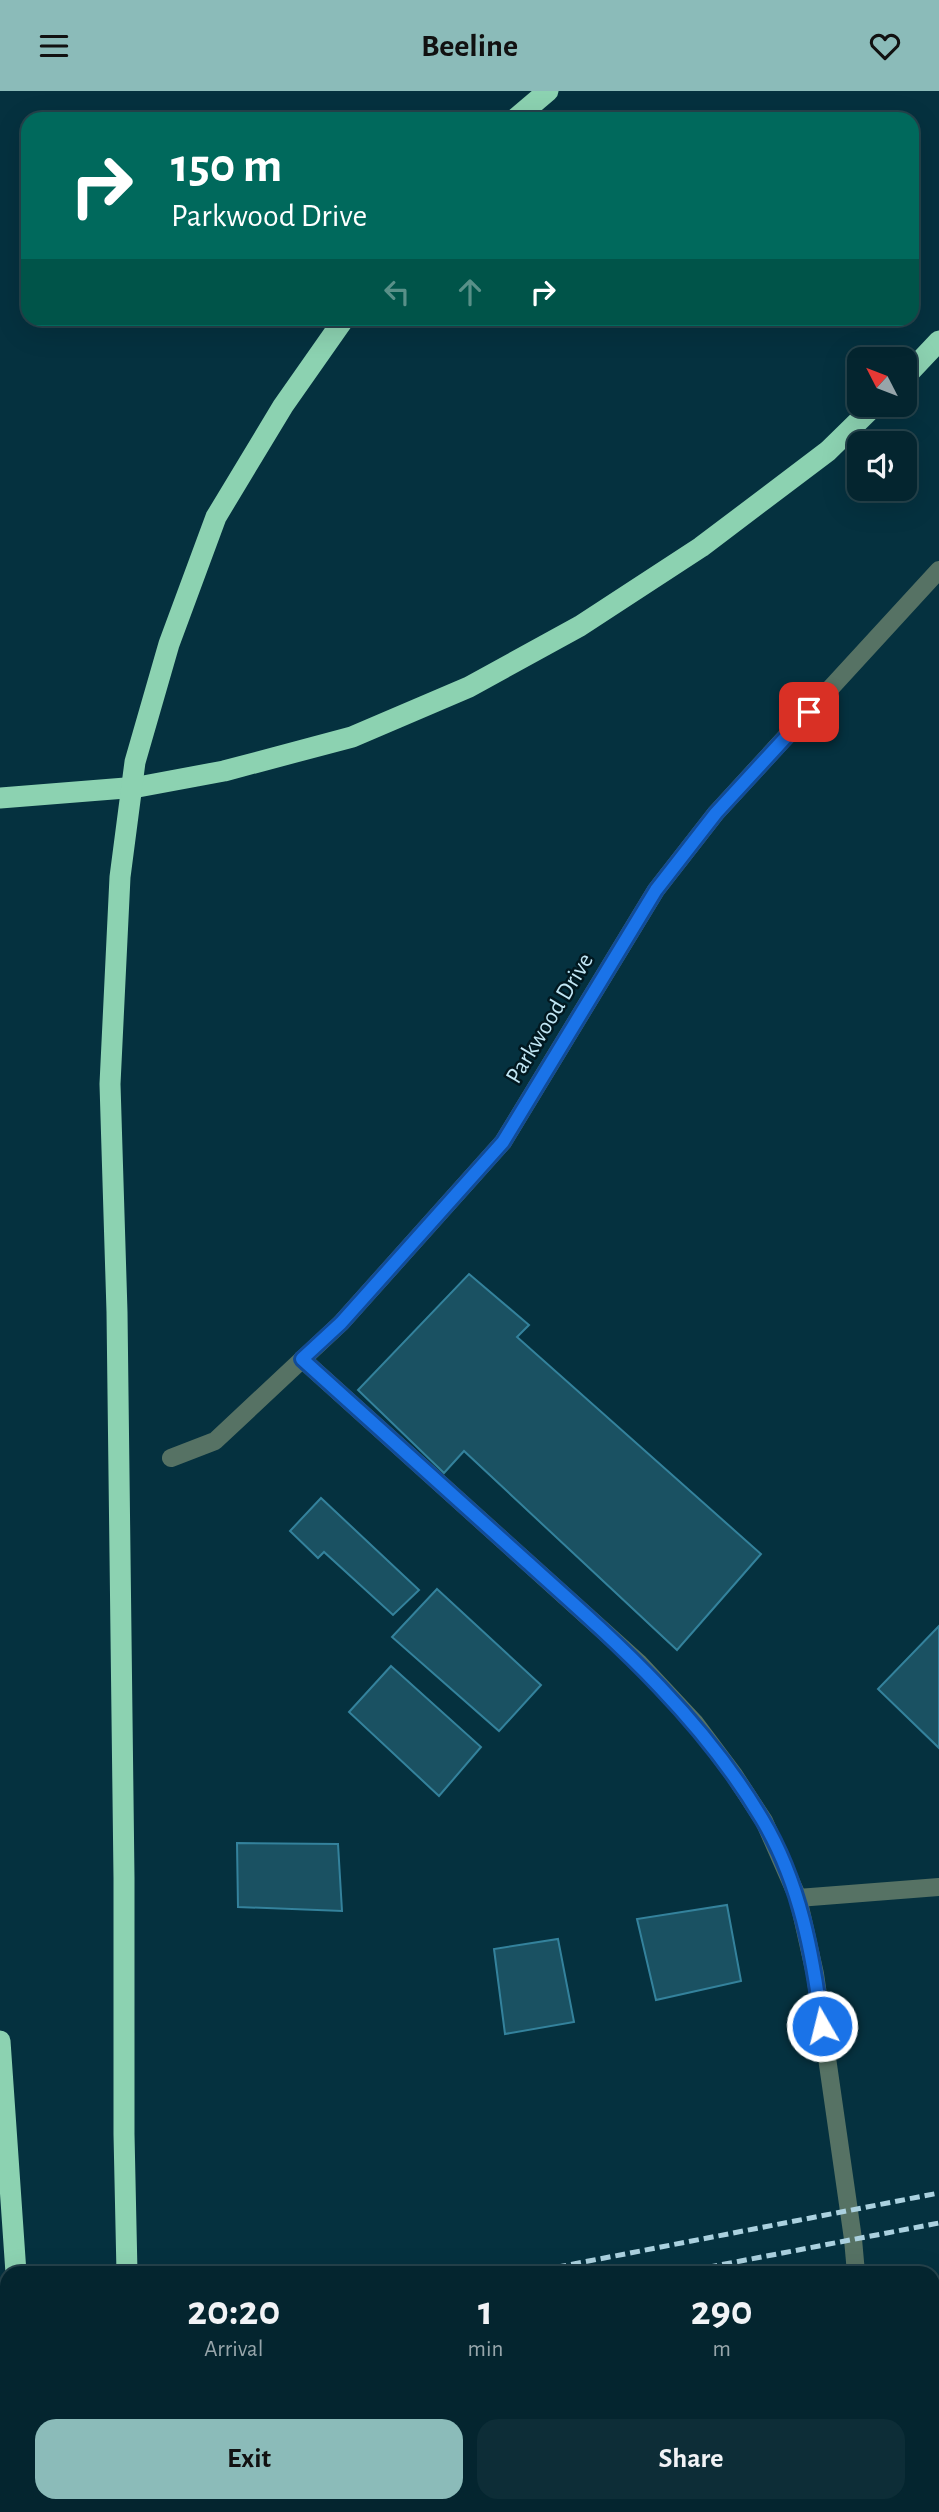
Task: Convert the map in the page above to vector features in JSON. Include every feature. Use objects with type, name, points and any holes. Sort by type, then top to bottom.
[{"type":"highway","points":[[523,112],[548,91]]},
{"type":"highway","points":[[127,2266],[117,1312],[110,1084],[121,877],[135,762],[169,644],[216,517],[283,406],[339,326]]},
{"type":"highway","points":[[917,364],[939,341]]},
{"type":"highway","points":[[0,798],[138,787],[224,772],[352,737],[469,687],[580,626],[701,547],[828,451],[863,417]]},
{"type":"highway","points":[[0,2041],[16,2266]]},
{"type":"street","name":"Parkwood Drive","points":[[171,1458],[215,1441],[341,1323],[503,1142],[656,890],[716,813],[939,570]]},
{"type":"street","points":[[302,1359],[639,1663],[695,1723],[764,1821],[798,1898],[815,1974],[855,2266]]},
{"type":"street","points":[[798,1898],[939,1887]]},
{"type":"building","points":[[469,1274],[529,1325],[517,1337],[761,1554],[677,1650],[464,1451],[444,1473],[358,1390]]},
{"type":"building","points":[[321,1498],[419,1590],[393,1615],[324,1552],[318,1558],[290,1531]]},
{"type":"building","points":[[437,1589],[541,1685],[499,1731],[392,1637]]},
{"type":"building","points":[[939,1626],[939,1748],[878,1689]]},
{"type":"building","points":[[391,1666],[481,1747],[439,1796],[349,1712]]},
{"type":"building","points":[[237,1843],[338,1844],[342,1911],[238,1907]]},
{"type":"building","points":[[727,1905],[741,1981],[656,2000],[637,1919]]},
{"type":"building","points":[[558,1939],[574,2022],[505,2034],[494,1949]]},
{"type":"railway","points":[[563,2266],[939,2193]]},
{"type":"railway","points":[[715,2266],[939,2223]]},
{"type":"route","points":[[809,712],[716,813],[656,890],[503,1142],[341,1323],[302,1359],[639,1663],[695,1723],[764,1821],[798,1898],[815,1974],[822,2026]]}]
